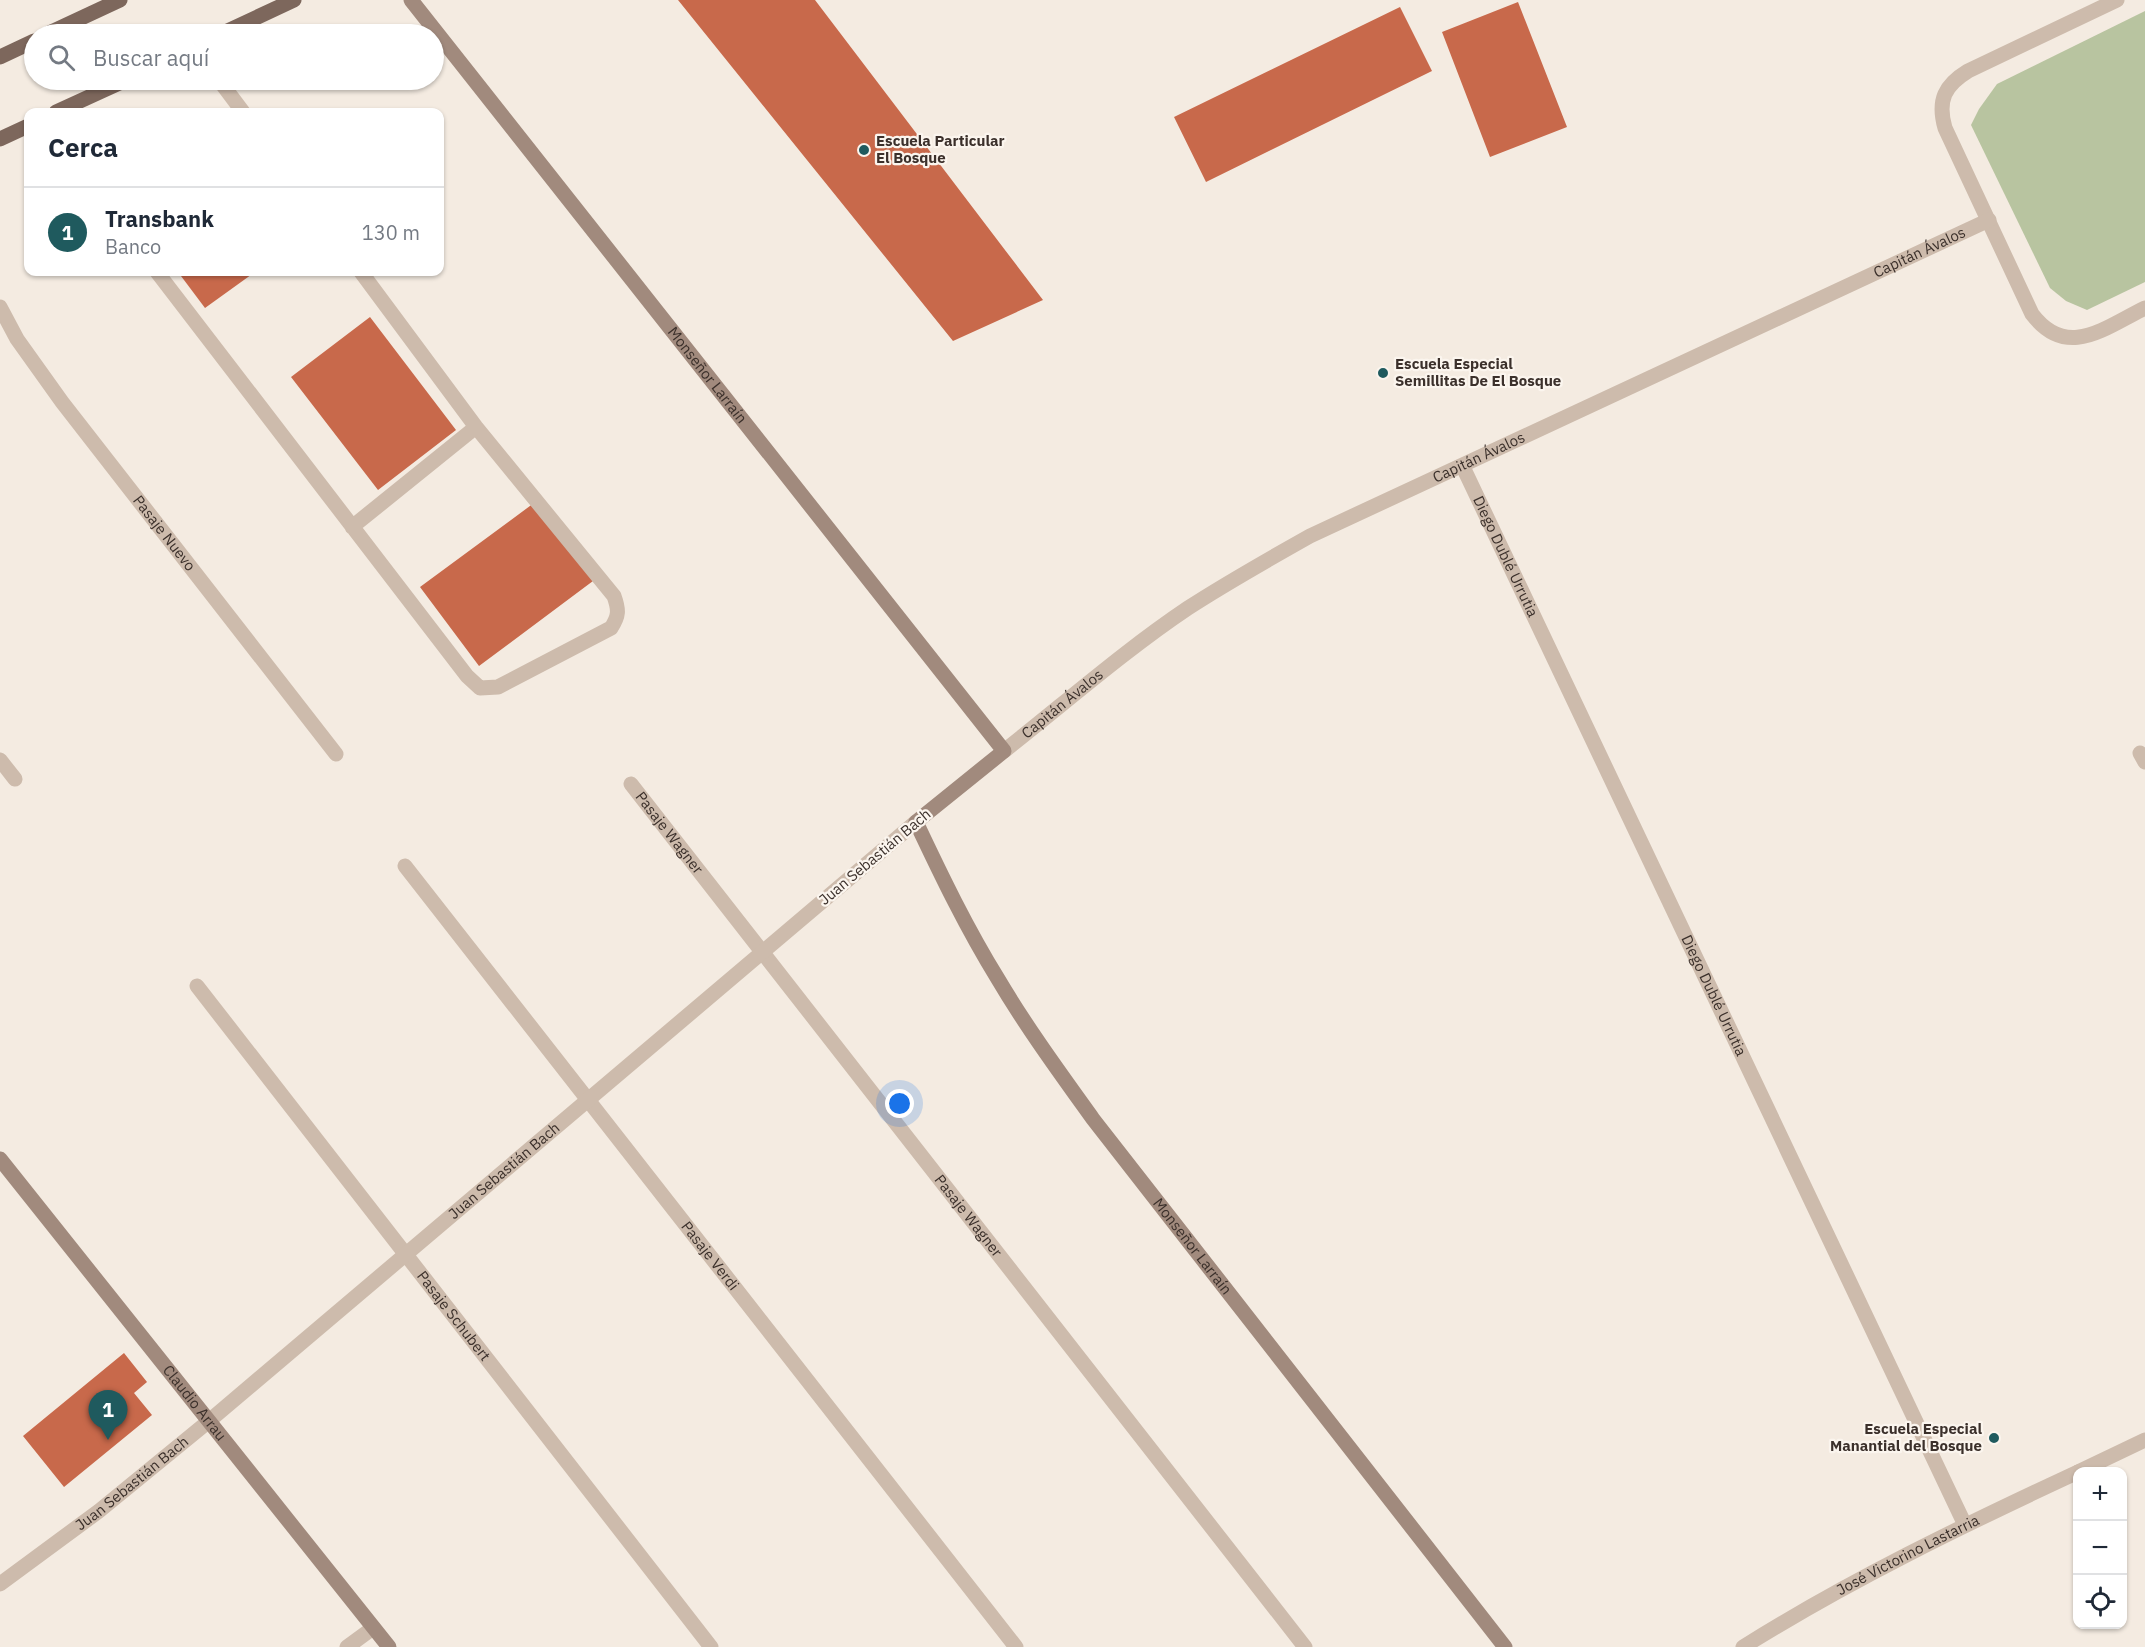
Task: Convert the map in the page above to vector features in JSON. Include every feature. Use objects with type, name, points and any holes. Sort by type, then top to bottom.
[{"type":"main road","points":[[68,24],[120,0]]},
{"type":"main road","points":[[242,24],[294,0]]},
{"type":"main road","points":[[0,57],[24,45]]},
{"type":"main road","points":[[65,108],[104,90]]},
{"type":"main road","points":[[0,139],[24,128]]},
{"type":"street","name":"Monseñor Larraín","points":[[411,0],[430,24]]},
{"type":"street","points":[[2117,0],[1968,71],[1955,79],[1945,93],[1942,105],[1945,128],[2032,314],[2041,326],[2066,338],[2089,335],[2145,308]]},
{"type":"street","name":"Monseñor Larraín","points":[[444,42],[1004,751]]},
{"type":"street","points":[[226,90],[240,108]]},
{"type":"street","name":"Capitán Ávalos","points":[[1004,751],[1128,652],[1187,609],[1310,536],[1463,467],[1989,220]]},
{"type":"street","points":[[160,276],[467,676],[480,688],[498,687],[611,628],[619,613],[615,596],[476,427],[364,276]]},
{"type":"street","name":"Pasaje Nuevo","points":[[0,307],[17,339],[62,402],[336,754]]},
{"type":"street","points":[[352,526],[476,427]]},
{"type":"street","name":"Diego Dublé Urrutia","points":[[1463,467],[1965,1525]]},
{"type":"street","name":"Juan Sebastián Bach","points":[[0,1584],[99,1511],[209,1421],[916,822],[1004,751]]},
{"type":"street","points":[[0,760],[15,779]]},
{"type":"street","name":"Pasaje Wagner","points":[[632,784],[1305,1647]]},
{"type":"street","name":"Monseñor Larraín","points":[[916,822],[954,902],[998,979],[1043,1050],[1093,1119],[1505,1647]]},
{"type":"street","name":"Pasaje Verdi","points":[[405,866],[1016,1647]]},
{"type":"street","name":"Pasaje Schubert","points":[[197,986],[711,1647]]},
{"type":"street","name":"Claudio Arrau","points":[[0,1159],[388,1647]]},
{"type":"street","name":"José Victorino Lastarria","points":[[2089,1467],[2145,1441]]},
{"type":"street","name":"José Victorino Lastarria","points":[[1743,1647],[1788,1619],[1965,1525],[2073,1474]]},
{"type":"street","points":[[347,1647],[374,1628]]},
{"type":"green space","points":[[2145,11],[2145,282],[2087,310],[2066,301],[2050,288],[1971,125],[1979,109],[1997,84]]},
{"type":"building","name":"Escuela Particular El Bosque","points":[[678,0],[815,0],[1043,300],[953,341]]},
{"type":"building","points":[[1518,2],[1567,127],[1490,157],[1442,32]]},
{"type":"building","points":[[1400,7],[1432,71],[1206,182],[1174,117]]},
{"type":"building","points":[[181,276],[249,276],[205,308]]},
{"type":"building","points":[[370,317],[456,430],[378,490],[291,377]]},
{"type":"building","points":[[534,503],[593,581],[479,666],[420,587]]},
{"type":"building","points":[[124,1353],[147,1382],[134,1393],[152,1415],[64,1487],[23,1436]]},
{"type":"place","name":"Escuela Particular El Bosque","points":[[864,150]]},
{"type":"place","name":"Escuela Especial Semillitas De El Bosque","points":[[1383,373]]},
{"type":"place","name":"Escuela Especial Manantial del Bosque","points":[[1994,1438]]},
{"type":"place","name":"Transbank","points":[[108,1440]]}]
